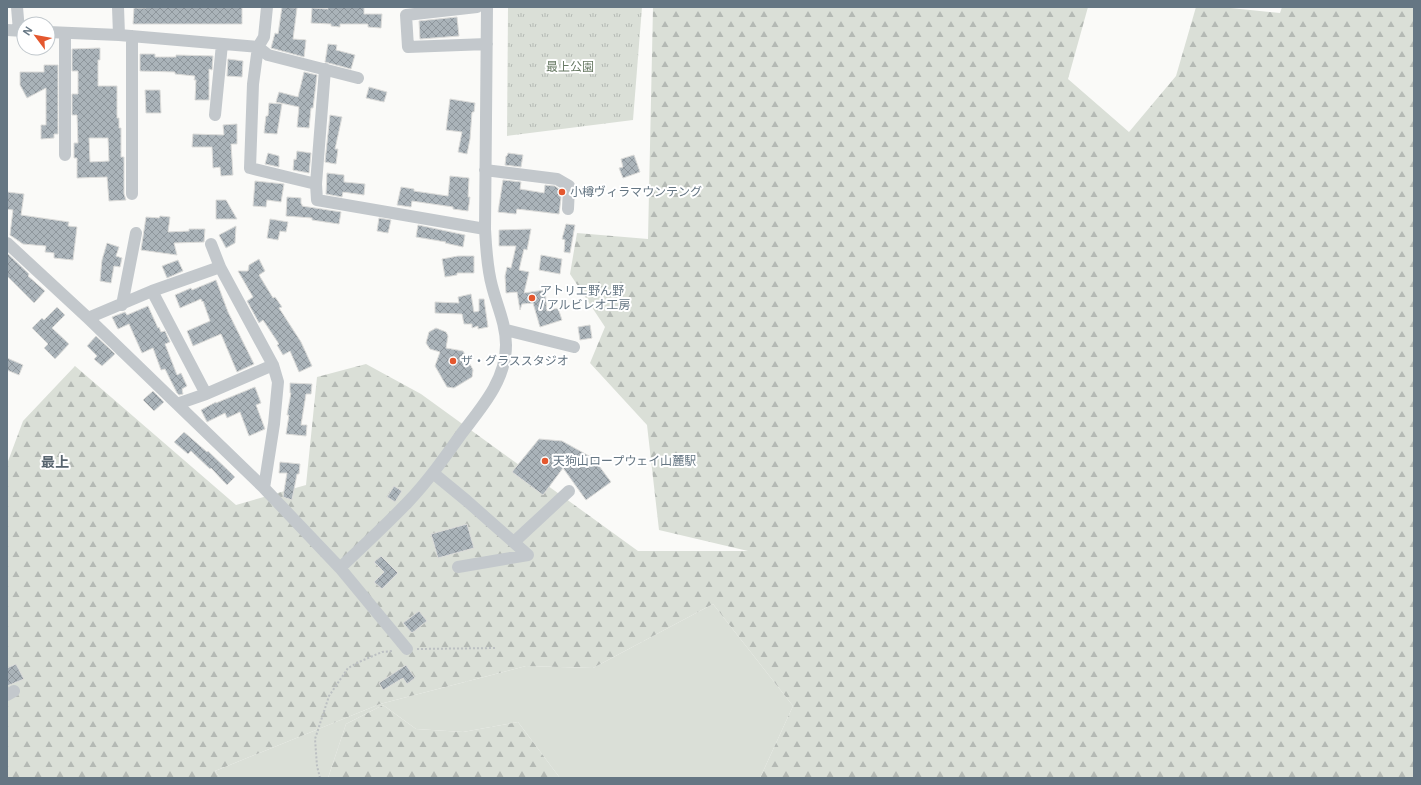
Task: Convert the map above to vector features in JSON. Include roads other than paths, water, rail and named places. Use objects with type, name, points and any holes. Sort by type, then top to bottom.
[{"type":"street","points":[[118,7],[119,35]]},
{"type":"street","points":[[267,7],[264,37],[258,46],[253,84],[250,168],[316,184]]},
{"type":"street","points":[[477,7],[406,15],[408,47],[487,44]]},
{"type":"street","points":[[340,568],[408,502],[433,473],[487,401],[497,382],[504,362],[506,330],[492,286],[487,258],[485,229],[487,7]]},
{"type":"street","points":[[56,32],[119,35],[258,46],[268,55],[358,78]]},
{"type":"street","points":[[65,33],[65,155]]},
{"type":"street","points":[[132,36],[132,194]]},
{"type":"street","points":[[215,115],[222,44]]},
{"type":"street","points":[[325,69],[316,184],[317,200],[485,229]]},
{"type":"street","points":[[485,170],[557,179],[569,186],[568,209]]},
{"type":"street","points":[[122,305],[136,233]]},
{"type":"street","points":[[7,243],[88,318],[264,488],[340,568],[408,649]]},
{"type":"street","points":[[210,244],[220,267],[273,365],[278,382],[274,424],[264,488]]},
{"type":"street","points":[[88,318],[122,305],[152,291],[220,267]]},
{"type":"street","points":[[152,291],[206,394]]},
{"type":"street","points":[[506,330],[574,347]]},
{"type":"street","points":[[177,404],[206,394],[273,365]]},
{"type":"street","points":[[433,473],[528,555],[458,567]]},
{"type":"street","points":[[514,542],[569,491]]},
{"type":"place","name":"小樽ヴィラマウンテング","points":[[562,192]]},
{"type":"place","name":"アトリエ野ん野 / アルビレオ工房","points":[[532,298]]},
{"type":"place","name":"ザ・グラススタジオ","points":[[453,361]]},
{"type":"place","name":"天狗山ロープウェイ山麓駅","points":[[545,461]]},
{"type":"district","name":"最上","points":[[55,462]]},
{"type":"park label","name":"最上公園","points":[[570,67]]}]
